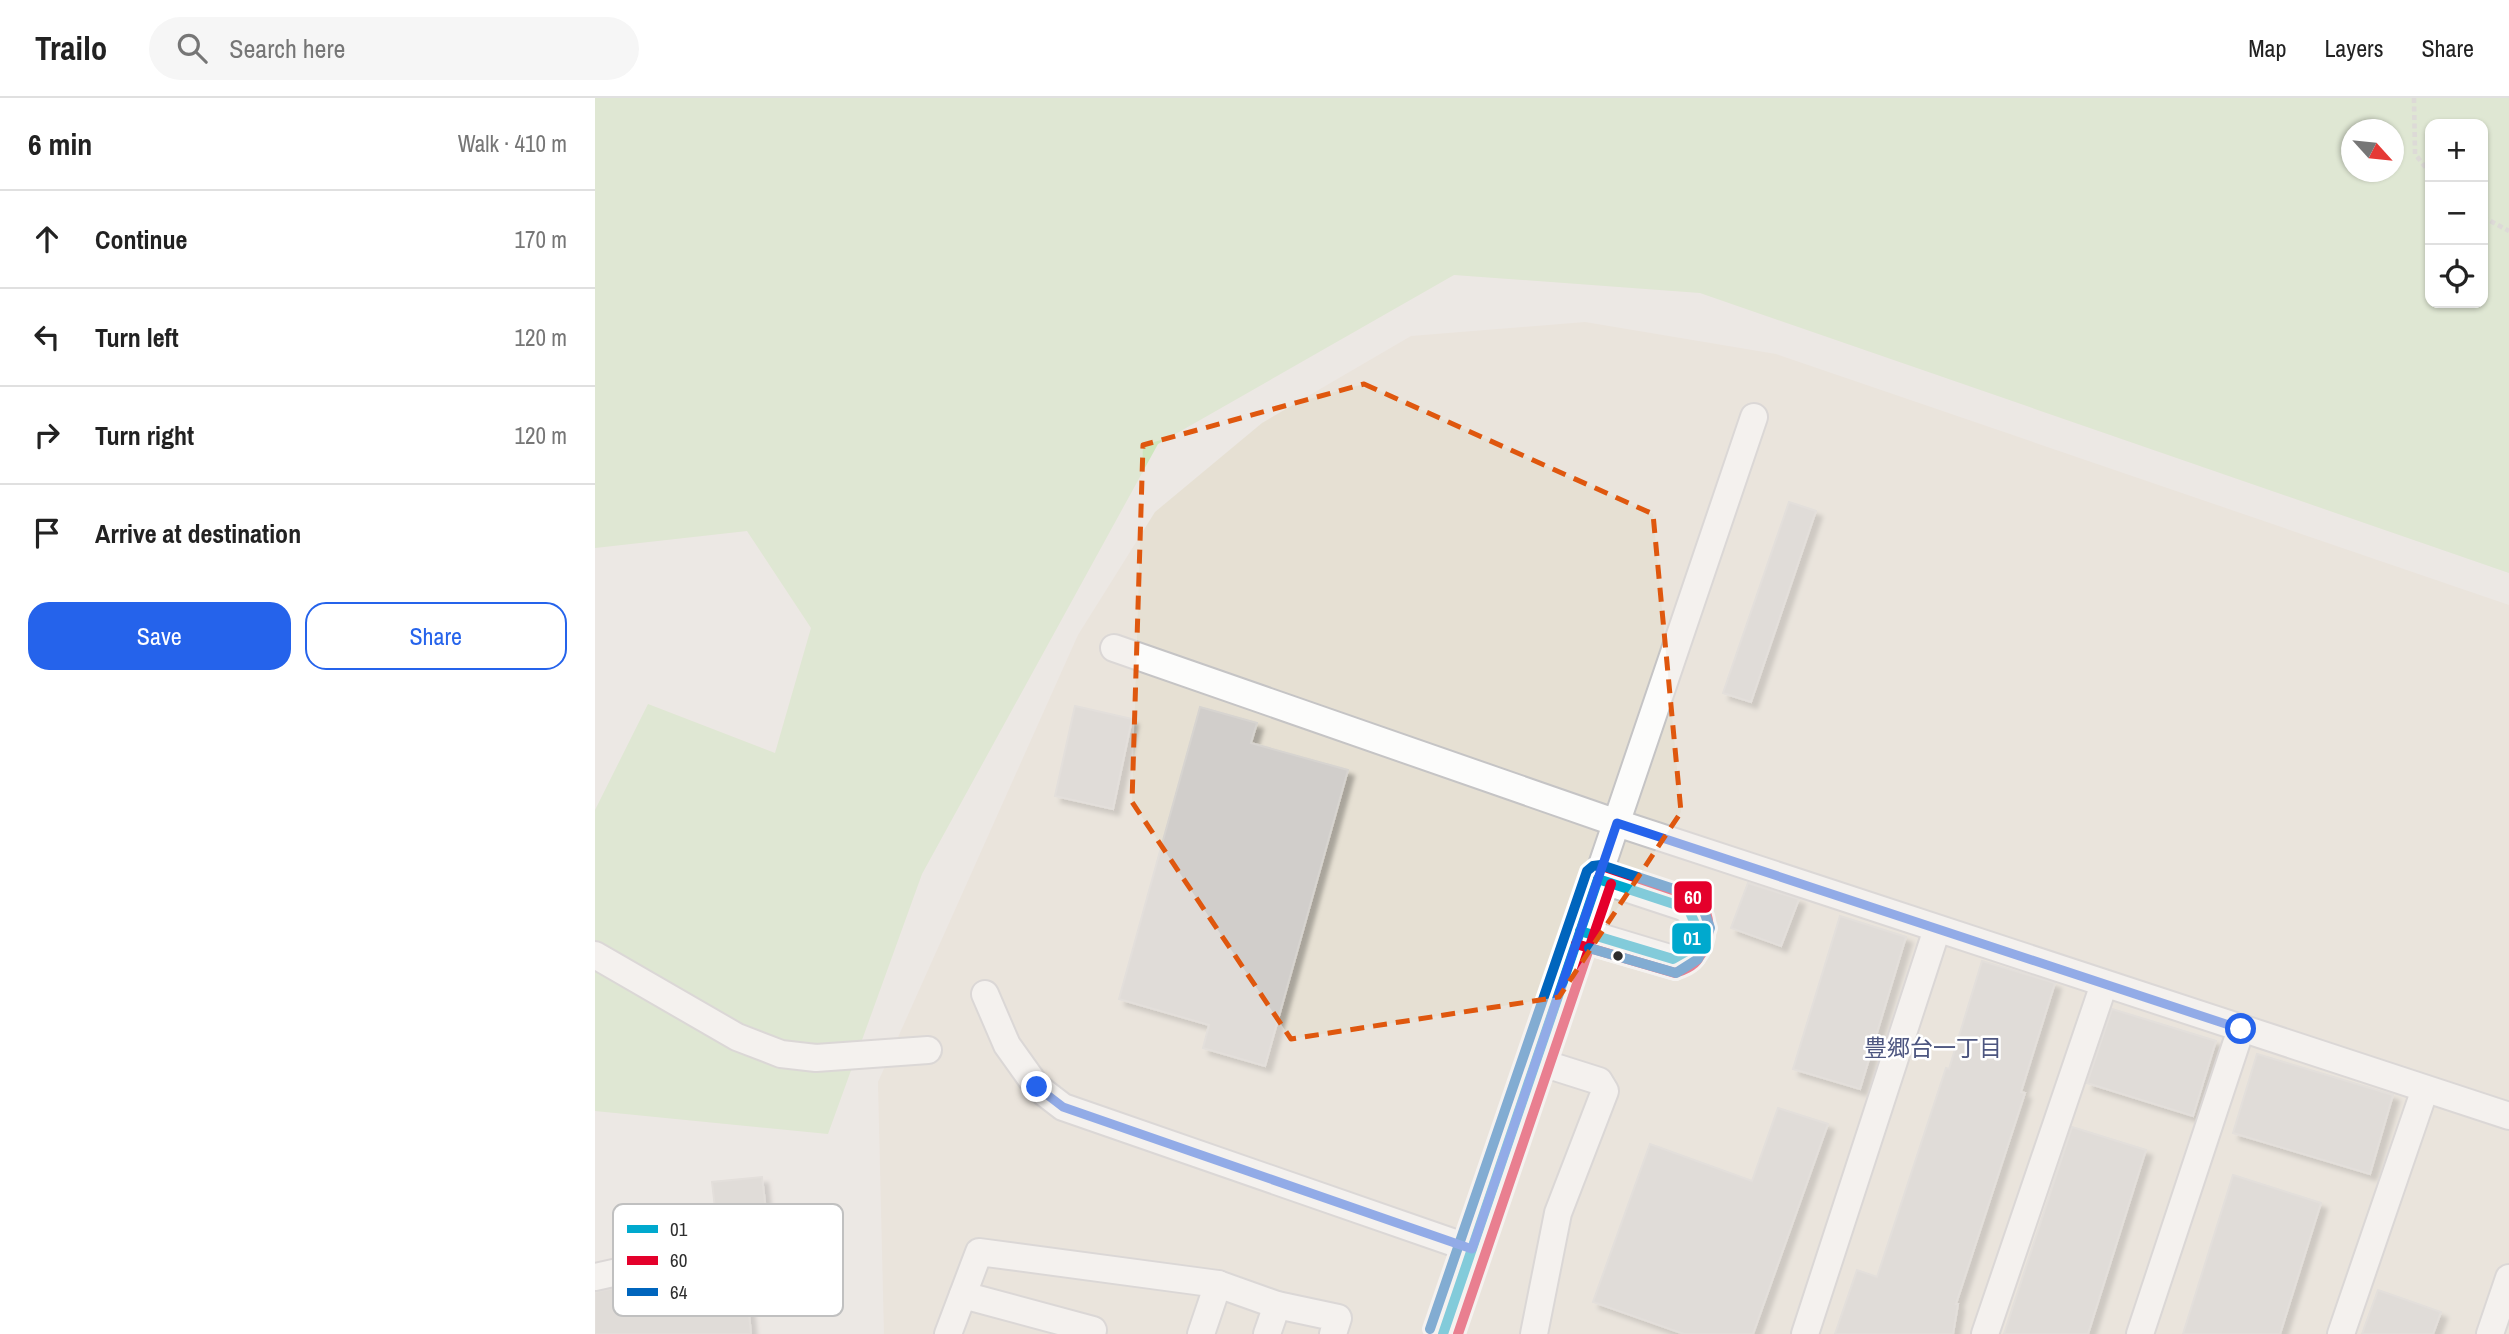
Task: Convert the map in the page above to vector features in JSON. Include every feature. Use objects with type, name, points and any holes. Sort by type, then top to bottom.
[{"type":"street","points":[[1443,1334],[1754,417]]},
{"type":"street","points":[[1114,648],[1617,823],[2509,1116]]},
{"type":"street","points":[[1580,931],[1673,959],[1687,951],[1696,926],[1689,910],[1683,907],[1598,879]]},
{"type":"street","points":[[1805,1334],[1937,929]]},
{"type":"street","points":[[595,955],[737,1037],[782,1054],[816,1058],[928,1050]]},
{"type":"street","points":[[1985,1334],[2104,984]]},
{"type":"street","points":[[985,994],[1007,1045],[1037,1087],[1063,1107],[1472,1249]]},
{"type":"street","points":[[2140,1334],[2241,1029]]},
{"type":"street","points":[[1534,1334],[1558,1213],[1605,1091],[1599,1081],[1536,1061]]},
{"type":"street","points":[[2341,1334],[2425,1089]]},
{"type":"street","points":[[948,1334],[979,1252],[1218,1283],[1277,1305],[1338,1318],[1333,1334]]},
{"type":"street","points":[[595,1277],[613,1273]]},
{"type":"street","points":[[2490,1334],[2509,1278]]},
{"type":"street","points":[[1201,1334],[1218,1283]]},
{"type":"street","points":[[963,1295],[1028,1324],[1093,1330],[1092,1334]]},
{"type":"street","points":[[1268,1334],[1277,1305]]},
{"type":"path","points":[[2414,98],[2415,154],[2425,167]]},
{"type":"path","points":[[2488,220],[2509,231]]},
{"type":"highlighted area","points":[[1364,384],[1653,514],[1681,812],[1559,997],[1291,1039],[1132,802],[1143,445]]},
{"type":"shaded area","points":[[1585,322],[1776,354],[2509,605],[2509,1334],[884,1334],[878,1082],[1078,635],[1155,512],[1262,423],[1411,336]]},
{"type":"green space","points":[[595,98],[2509,98],[2509,573],[1700,293],[1454,275],[1158,444],[922,874],[828,1134],[595,1111],[595,810],[648,704],[775,753],[811,628],[747,531],[595,548]]},
{"type":"building","points":[[1789,502],[1816,511],[1751,702],[1723,693]]},
{"type":"building","points":[[1075,706],[1132,719],[1113,809],[1055,796]]},
{"type":"building","points":[[1200,707],[1257,723],[1251,743],[1348,770],[1265,1066],[1203,1048],[1209,1025],[1119,999]]},
{"type":"building","points":[[1748,883],[1799,899],[1781,946],[1731,928]]},
{"type":"building","points":[[1840,916],[1906,937],[1860,1089],[1793,1069]]},
{"type":"building","points":[[1982,961],[2055,983],[2021,1092],[2025,1093],[1956,1304],[1953,1334],[1835,1334],[1857,1270],[1877,1277],[1946,1068],[1949,1069]]},
{"type":"building","points":[[2112,1009],[2216,1041],[2193,1116],[2087,1083]]},
{"type":"building","points":[[2257,1054],[2393,1095],[2370,1174],[2233,1133]]},
{"type":"building","points":[[1778,1108],[1828,1124],[1753,1334],[1684,1334],[1593,1302],[1650,1144],[1752,1181]]},
{"type":"building","points":[[2072,1127],[2146,1150],[2088,1334],[2004,1334]]},
{"type":"building","points":[[2233,1175],[2321,1203],[2280,1334],[2183,1334]]},
{"type":"building","points":[[762,1177],[765,1204],[715,1204],[712,1182]]},
{"type":"building","points":[[613,1288],[613,1316],[749,1316],[751,1334],[595,1334],[595,1292]]},
{"type":"building","points":[[2378,1290],[2441,1312],[2433,1334],[2362,1334]]},
{"type":"transit line","name":"64","points":[[1430,1329],[1587,871],[1593,866],[1601,865],[1689,894],[1701,903],[1710,928],[1698,959],[1676,973],[1589,948]]},
{"type":"transit line","name":"60","points":[[1576,944],[1675,973],[1694,964],[1706,944],[1708,920],[1702,904],[1696,898],[1602,866]]},
{"type":"transit line","name":"01","points":[[1580,931],[1673,959],[1687,951],[1696,926],[1689,910],[1683,907],[1598,879]]},
{"type":"transit line","name":"01","points":[[1443,1334],[1598,879]]},
{"type":"transit line","name":"60","points":[[1458,1334],[1611,884]]},
{"type":"district","name":"豊郷台一丁目","points":[[1933,1047]]},
{"type":"route","points":[[1037,1087],[1063,1107],[1472,1249],[1617,823],[2241,1029]]}]
